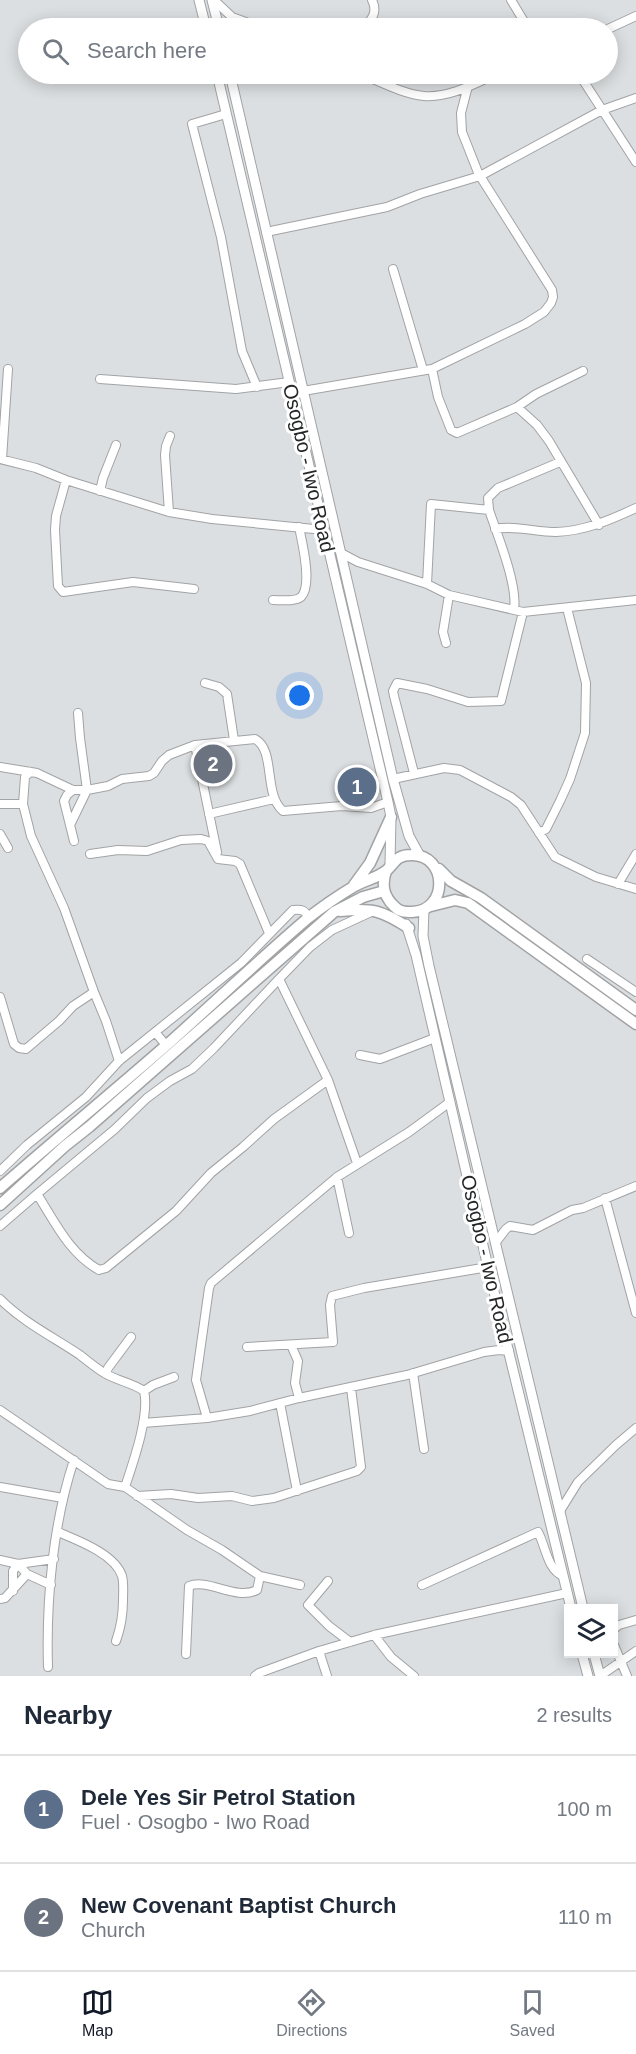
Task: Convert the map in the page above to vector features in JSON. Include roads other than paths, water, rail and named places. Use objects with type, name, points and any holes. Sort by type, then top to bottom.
[{"type":"highway","points":[[352,887],[370,862],[391,817]]},
{"type":"highway","points":[[0,1188],[166,1045],[309,917],[404,855],[420,856],[434,865],[451,881],[481,898],[636,1010]]},
{"type":"highway","points":[[427,908],[436,899],[440,890],[438,872],[434,865]]},
{"type":"highway","points":[[388,867],[383,878],[384,891],[390,903],[400,911],[410,912],[455,900],[468,903],[636,1024]]},
{"type":"highway","points":[[0,1205],[334,912],[363,897],[384,891]]},
{"type":"highway","points":[[334,912],[376,910],[389,915],[409,928]]},
{"type":"highway","points":[[80,1119],[89,1127]]},
{"type":"main road","points":[[200,0],[204,18]]},
{"type":"main road","points":[[213,0],[217,18]]},
{"type":"main road","name":"Osogbo - Iwo Road","points":[[219,84],[388,802],[391,817],[388,867]]},
{"type":"main road","name":"Osogbo - Iwo Road","points":[[232,84],[384,741],[409,836],[420,856]]},
{"type":"main road","name":"Osogbo - Iwo Road","points":[[427,908],[423,936],[429,966],[582,1604]]},
{"type":"main road","name":"Osogbo - Iwo Road","points":[[400,911],[409,928],[570,1604]]},
{"type":"main road","points":[[583,1658],[588,1676]]},
{"type":"main road","points":[[595,1658],[600,1676]]},
{"type":"street","points":[[213,0],[237,18]]},
{"type":"street","points":[[372,0],[376,10],[372,18]]},
{"type":"street","points":[[511,0],[522,18]]},
{"type":"street","points":[[618,24],[636,16]]},
{"type":"street","points":[[387,84],[424,96],[437,96],[473,84]]},
{"type":"street","points":[[586,84],[636,162]]},
{"type":"street","points":[[303,391],[427,369],[525,324],[544,312],[551,303],[554,297],[552,290],[479,176],[462,132],[461,113],[468,86]]},
{"type":"street","points":[[266,232],[387,207],[479,176],[602,110],[636,98]]},
{"type":"street","points":[[226,114],[192,124],[221,237],[243,351],[256,387]]},
{"type":"street","points":[[393,268],[427,369],[453,432],[457,433],[517,406],[583,371]]},
{"type":"street","points":[[8,369],[1,459],[36,468],[66,480],[169,512],[212,519],[324,530]]},
{"type":"street","points":[[100,379],[236,389],[289,382]]},
{"type":"street","points":[[517,406],[543,433],[599,525]]},
{"type":"street","points":[[169,512],[165,455],[170,436]]},
{"type":"street","points":[[100,491],[116,445]]},
{"type":"street","points":[[514,609],[511,583],[489,510],[488,498],[498,488],[560,462]]},
{"type":"street","points":[[66,480],[54,530],[58,586],[63,592],[133,582],[194,589]]},
{"type":"street","points":[[427,584],[431,504],[489,510]]},
{"type":"street","points":[[495,528],[556,532],[599,525],[636,508]]},
{"type":"street","points":[[273,600],[295,599],[300,597],[304,590],[306,580],[299,527]]},
{"type":"street","points":[[341,553],[358,562],[427,584],[449,595],[523,612],[636,600]]},
{"type":"street","points":[[446,643],[443,632],[449,595]]},
{"type":"street","points":[[539,833],[546,829],[560,801],[585,733],[586,683],[567,608]]},
{"type":"street","points":[[414,774],[394,696],[395,686],[400,682],[468,702],[501,701],[516,649],[523,612]]},
{"type":"street","points":[[205,683],[219,687],[227,694],[234,740]]},
{"type":"street","points":[[70,824],[87,790],[78,713]]},
{"type":"street","points":[[0,767],[31,774],[73,790],[87,790],[108,786],[130,777],[149,776],[169,755],[195,745],[255,739],[262,744],[274,800],[283,811],[342,806],[371,808],[388,802]]},
{"type":"street","points":[[195,745],[218,859]]},
{"type":"street","points":[[393,778],[444,768],[460,771],[516,801],[555,856],[596,877],[636,889]]},
{"type":"street","points":[[31,774],[23,804],[31,836],[64,908],[106,1021],[118,1061]]},
{"type":"street","points":[[73,790],[64,801],[74,841]]},
{"type":"street","points":[[209,814],[274,800]]},
{"type":"street","points":[[0,804],[23,804]]},
{"type":"street","points":[[0,834],[8,848]]},
{"type":"street","points":[[90,854],[118,850],[147,851],[181,840],[201,839],[208,841],[218,859]]},
{"type":"street","points":[[618,884],[636,854]]},
{"type":"street","points":[[218,859],[235,861],[240,864],[269,933]]},
{"type":"street","points":[[0,1171],[27,1145],[86,1097],[118,1061],[241,963],[293,910],[301,909],[309,917]]},
{"type":"street","points":[[0,1226],[115,1129],[147,1098],[170,1081],[192,1069],[310,947],[332,930],[376,910]]},
{"type":"street","points":[[587,958],[636,992]]},
{"type":"street","points":[[279,979],[328,1080],[357,1164]]},
{"type":"street","points":[[0,996],[14,1044],[26,1049],[73,1006],[94,992]]},
{"type":"street","points":[[155,1032],[166,1045]]},
{"type":"street","points":[[360,1055],[380,1059],[435,1038]]},
{"type":"street","points":[[37,1194],[76,1253],[99,1270],[106,1268],[176,1211],[211,1173],[274,1119],[328,1080]]},
{"type":"street","points":[[207,1418],[196,1380],[211,1283],[336,1177],[409,1132],[450,1102]]},
{"type":"street","points":[[336,1177],[350,1233]]},
{"type":"street","points":[[496,1242],[510,1226],[533,1230],[572,1209],[583,1208],[636,1186]]},
{"type":"street","points":[[605,1198],[632,1284],[636,1313]]},
{"type":"street","points":[[247,1347],[333,1342],[330,1305],[332,1296],[364,1288],[488,1267]]},
{"type":"street","points":[[0,1299],[32,1325],[106,1374],[144,1391],[146,1397],[143,1423],[126,1487]]},
{"type":"street","points":[[106,1374],[131,1337]]},
{"type":"street","points":[[291,1345],[297,1361],[296,1383],[299,1398]]},
{"type":"street","points":[[143,1423],[207,1418],[250,1411],[412,1373],[484,1352],[509,1351]]},
{"type":"street","points":[[412,1373],[424,1449]]},
{"type":"street","points":[[144,1391],[174,1377]]},
{"type":"street","points":[[137,1496],[171,1494],[198,1498],[232,1496],[252,1501],[274,1498],[360,1469],[351,1388]]},
{"type":"street","points":[[280,1403],[297,1491]]},
{"type":"street","points":[[0,1410],[108,1484],[126,1487],[187,1530],[260,1576],[300,1585]]},
{"type":"street","points":[[560,1511],[578,1482],[636,1428]]},
{"type":"street","points":[[48,1667],[47,1619],[54,1559],[64,1487],[74,1460]]},
{"type":"street","points":[[0,1487],[63,1498]]},
{"type":"street","points":[[58,1532],[94,1547],[120,1572],[123,1578],[123,1614],[116,1641]]},
{"type":"street","points":[[422,1585],[538,1532],[544,1543],[549,1564],[555,1573],[563,1576]]},
{"type":"street","points":[[0,1560],[18,1564],[54,1559]]},
{"type":"street","points":[[18,1564],[27,1574],[51,1585]]},
{"type":"street","points":[[12,1591],[14,1571],[18,1564]]},
{"type":"street","points":[[0,1599],[5,1598],[27,1574]]},
{"type":"street","points":[[186,1654],[189,1586],[192,1584],[236,1592],[253,1592],[257,1590],[260,1576]]},
{"type":"street","points":[[328,1581],[308,1605],[328,1626],[350,1642]]},
{"type":"street","points":[[255,1676],[319,1651],[374,1635],[567,1593]]},
{"type":"street","points":[[618,1626],[636,1620]]},
{"type":"street","points":[[374,1635],[391,1657],[414,1676]]},
{"type":"street","points":[[319,1651],[327,1676]]},
{"type":"street","points":[[600,1676],[636,1651]]},
{"type":"street","points":[[618,1654],[627,1676]]},
{"type":"place","name":"New Covenant Baptist Church","points":[[213,764]]},
{"type":"place","name":"Dele Yes Sir Petrol Station","points":[[357,787]]}]
